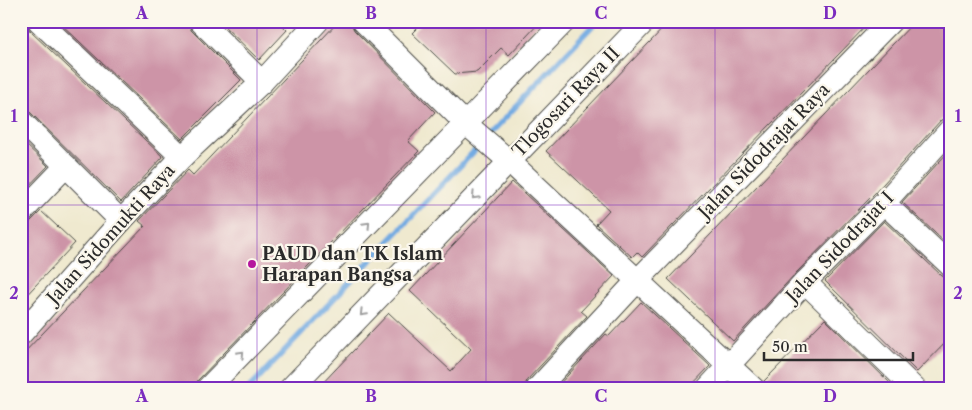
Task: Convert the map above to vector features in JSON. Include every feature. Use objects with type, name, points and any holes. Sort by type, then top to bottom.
[{"type":"street","points":[[39,21],[182,157]]},
{"type":"street","points":[[200,21],[262,82]]},
{"type":"street","name":"Jalan Sidomukti Raya","points":[[21,334],[121,221],[182,157],[262,82],[318,21]]},
{"type":"street","points":[[363,21],[468,126],[504,157],[754,389]]},
{"type":"street","points":[[207,389],[468,126],[565,21]]},
{"type":"street","name":"Tlogosari Raya II","points":[[290,389],[504,157],[645,21]]},
{"type":"street","name":"Jalan Sidodrajat Raya","points":[[537,389],[637,281],[891,21]]},
{"type":"street","points":[[21,121],[121,221]]},
{"type":"street","name":"Jalan Sidodrajat I","points":[[707,389],[804,282],[947,139]]},
{"type":"street","points":[[21,213],[66,166]]},
{"type":"street","points":[[884,203],[951,266]]},
{"type":"street","points":[[804,282],[915,389]]},
{"type":"building","points":[[21,21],[26,21],[30,31],[163,157],[121,202],[30,112],[21,108]]},
{"type":"building","points":[[58,21],[187,21],[191,30],[241,80],[182,139]]},
{"type":"building","points":[[219,21],[278,21],[287,30],[259,60]]},
{"type":"building","points":[[339,21],[350,21],[354,30],[435,112],[408,141],[419,151],[198,380],[194,389],[21,389],[21,356],[145,226],[139,221],[188,170],[193,175]]},
{"type":"building","points":[[424,21],[541,21],[509,55],[501,48],[477,72],[455,74],[412,33]]},
{"type":"building","points":[[670,21],[871,21],[642,257],[637,252],[632,257],[596,224],[609,210],[546,151]]},
{"type":"building","points":[[915,21],[951,21],[951,116],[941,120],[874,194],[796,273],[733,341],[668,279]]},
{"type":"building","points":[[21,140],[48,166],[21,194]]},
{"type":"building","points":[[951,149],[951,248],[902,202]]},
{"type":"building","points":[[512,182],[614,276],[581,311],[587,316],[527,380],[524,389],[317,389],[389,313],[451,371],[471,349],[410,291]]},
{"type":"building","points":[[41,211],[75,243],[21,301],[21,226],[30,222]]},
{"type":"building","points":[[884,221],[942,276],[951,279],[951,337],[917,372],[825,281]]},
{"type":"building","points":[[641,302],[710,366],[688,389],[555,389],[606,334],[609,336]]},
{"type":"building","points":[[825,319],[896,389],[767,389],[764,381]]},
{"type":"waterway","points":[[487,137],[597,21]]},
{"type":"waterway","points":[[248,389],[481,144]]},
{"type":"place","name":"PAUD dan TK Islam Harapan Bangsa","points":[[252,264]]}]
